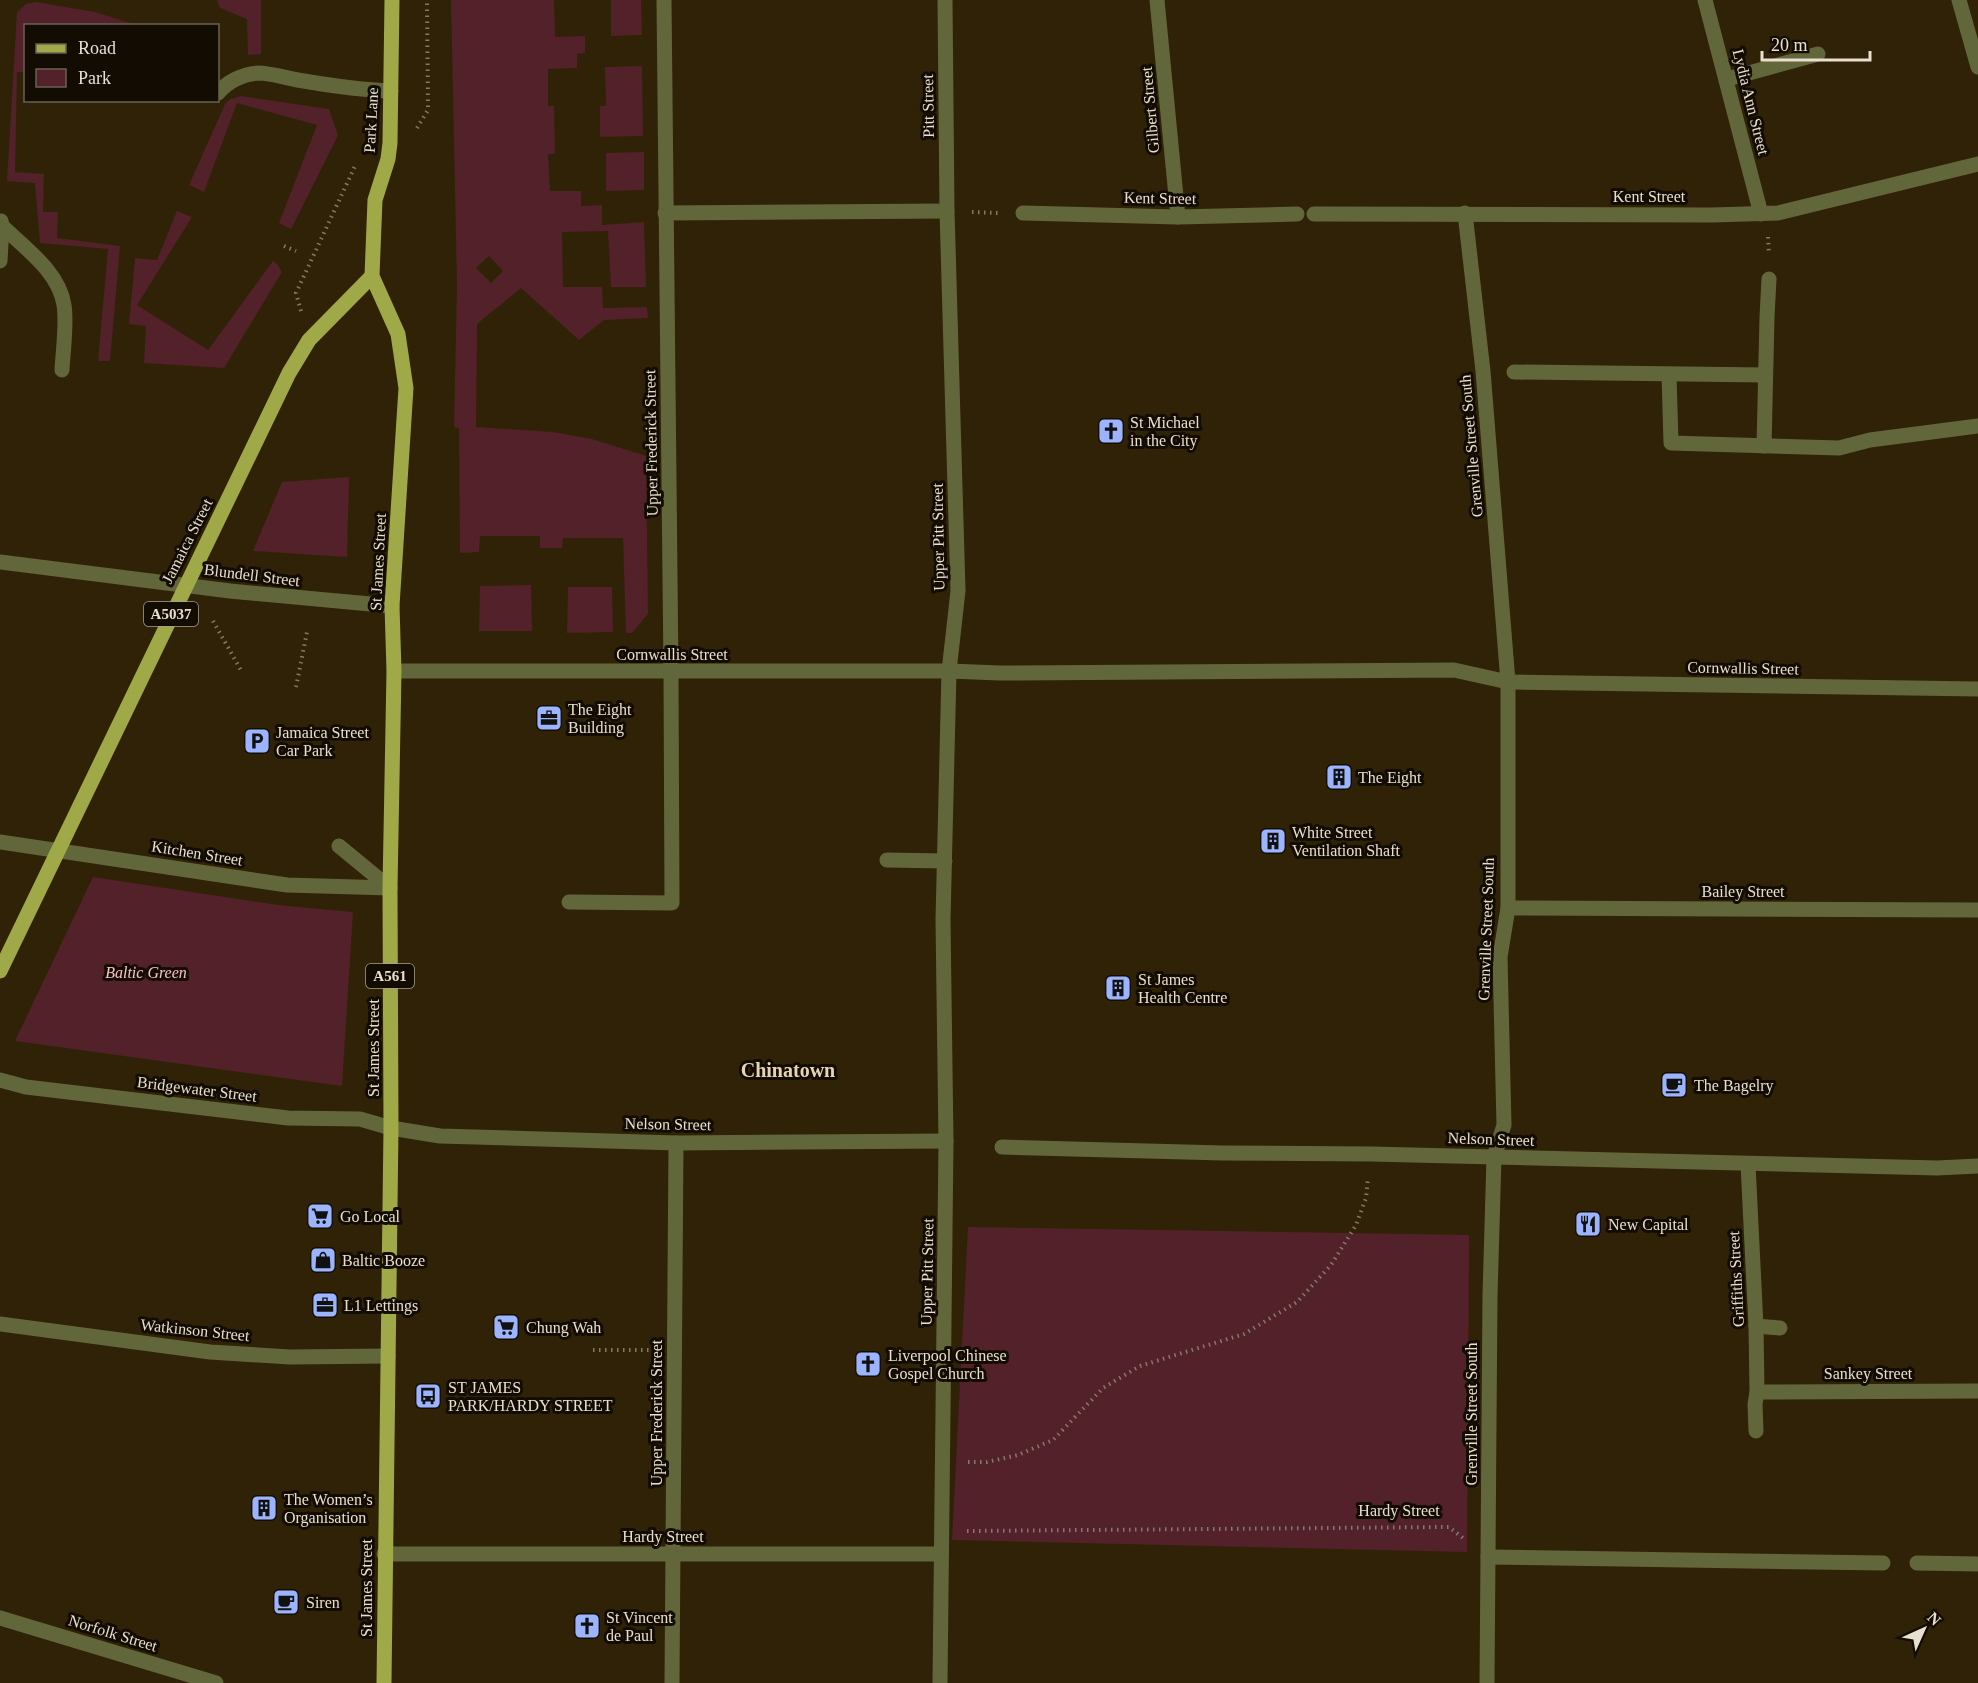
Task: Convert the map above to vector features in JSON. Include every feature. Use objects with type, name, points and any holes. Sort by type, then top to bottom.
[{"type":"main road","name":"Park Lane","points":[[372,276],[375,200],[388,159],[392,0]]},
{"type":"main road","name":"Jamaica Street","points":[[0,971],[289,373],[309,340],[372,276]]},
{"type":"main road","name":"St James Street","points":[[372,276],[398,334],[406,388],[392,606],[394,671],[390,888],[391,1128],[384,1683]]},
{"type":"street","name":"Upper Frederick Street","points":[[570,902],[672,903],[664,0]]},
{"type":"street","name":"Pitt Street","points":[[945,0],[947,211]]},
{"type":"street","name":"Gilbert Street","points":[[1157,0],[1178,217]]},
{"type":"street","name":"Lydia Ann Street","points":[[1705,0],[1761,214]]},
{"type":"street","points":[[1959,0],[1978,67]]},
{"type":"street","points":[[1727,79],[1818,54]]},
{"type":"street","points":[[219,92],[224,85],[238,78],[258,73],[324,85],[391,91]]},
{"type":"street","name":"Kent Street","points":[[1314,214],[1778,213],[1978,164]]},
{"type":"street","points":[[665,213],[947,211]]},
{"type":"street","name":"Upper Pitt Street","points":[[940,1683],[946,1140],[943,920],[949,671],[958,591],[947,211]]},
{"type":"street","name":"Kent Street","points":[[1023,213],[1178,217],[1297,214]]},
{"type":"street","name":"Grenville Street South","points":[[1465,213],[1483,371],[1508,682],[1508,908],[1500,957],[1504,1125],[1494,1157],[1490,1296],[1487,1683]]},
{"type":"street","points":[[0,261],[1,222]]},
{"type":"street","points":[[1,222],[50,272],[60,288],[65,306],[62,370]]},
{"type":"street","points":[[1764,446],[1769,279]]},
{"type":"street","points":[[1514,372],[1766,375]]},
{"type":"street","points":[[1669,374],[1671,443],[1839,448],[1870,440],[1978,426]]},
{"type":"street","name":"Blundell Street","points":[[0,562],[230,591],[392,606]]},
{"type":"street","name":"Cornwallis Street","points":[[394,671],[1012,673],[1454,670],[1508,682],[1978,689]]},
{"type":"street","name":"Kitchen Street","points":[[0,842],[287,885],[390,888]]},
{"type":"street","points":[[339,846],[390,888]]},
{"type":"street","points":[[887,860],[945,861]]},
{"type":"street","name":"Bailey Street","points":[[1508,908],[1978,910]]},
{"type":"street","name":"Bridgewater Street","points":[[0,1080],[26,1087],[288,1118],[360,1119],[391,1128]]},
{"type":"street","name":"Nelson Street","points":[[391,1128],[440,1136],[675,1143],[946,1140]]},
{"type":"street","name":"Upper Frederick Street","points":[[672,1683],[675,1143]]},
{"type":"street","name":"Nelson Street","points":[[1002,1147],[1937,1168],[1978,1166]]},
{"type":"street","name":"Griffiths Street","points":[[1748,1164],[1756,1326],[1756,1431]]},
{"type":"street","name":"Watkinson Street","points":[[0,1324],[210,1352],[290,1357],[388,1356]]},
{"type":"street","points":[[1756,1326],[1780,1328]]},
{"type":"street","name":"Sankey Street","points":[[1757,1392],[1978,1391]]},
{"type":"street","name":"Hardy Street","points":[[384,1554],[941,1554]]},
{"type":"street","points":[[1488,1557],[1883,1563]]},
{"type":"street","points":[[1917,1563],[1978,1564]]},
{"type":"street","name":"Norfolk Street","points":[[0,1618],[216,1683]]},
{"type":"path","points":[[388,159],[412,137],[428,110],[427,0]]},
{"type":"path","points":[[309,340],[296,293],[357,163]]},
{"type":"path","points":[[947,211],[1023,213]]},
{"type":"path","points":[[1768,234],[1769,258]]},
{"type":"path","points":[[284,246],[296,251]]},
{"type":"path","points":[[213,621],[242,672]]},
{"type":"path","points":[[296,687],[307,632]]},
{"type":"path","points":[[942,1462],[987,1462],[1018,1455],[1053,1440],[1103,1388],[1140,1366],[1244,1334],[1298,1302],[1331,1265],[1356,1225],[1366,1198],[1371,1154]]},
{"type":"path","points":[[593,1350],[674,1349]]},
{"type":"path","name":"Hardy Street","points":[[942,1532],[1449,1527],[1488,1557]]},
{"type":"green space","points":[[217,0],[261,0],[261,54],[248,55],[247,19],[220,8]]},
{"type":"green space","points":[[451,0],[554,0],[555,37],[585,36],[585,53],[577,54],[577,68],[548,69],[548,106],[554,106],[555,154],[548,154],[550,191],[581,191],[581,206],[602,205],[602,225],[644,222],[646,287],[611,287],[608,231],[562,232],[563,287],[602,287],[603,308],[647,307],[648,318],[604,320],[579,340],[521,288],[477,324],[476,427],[553,432],[592,439],[646,456],[648,614],[632,633],[626,633],[623,538],[563,538],[562,548],[540,548],[540,536],[480,536],[479,552],[460,553],[459,428],[454,427],[457,285]],"holes":[[[489,256],[503,271],[491,283],[476,268]]]},
{"type":"green space","points":[[611,0],[641,0],[642,35],[611,36]]},
{"type":"green space","points":[[36,2],[95,12],[133,24],[24,24],[24,72],[17,72],[15,172],[44,174],[43,212],[58,212],[57,238],[120,246],[110,361],[98,361],[108,249],[40,243],[35,183],[7,181],[17,12],[26,4]]},
{"type":"green space","points":[[642,66],[643,136],[600,137],[600,106],[606,106],[605,67]]},
{"type":"green space","points":[[241,96],[329,109],[338,135],[291,229],[279,223],[317,125],[237,103],[204,192],[189,185],[225,104],[230,99]]},
{"type":"green space","points":[[644,152],[644,190],[606,191],[606,153]]},
{"type":"green space","points":[[177,211],[192,217],[137,305],[208,350],[273,261],[282,272],[224,368],[144,363],[146,326],[129,324],[135,258],[157,260]]},
{"type":"green space","points":[[349,477],[347,557],[253,551],[282,482]]},
{"type":"green space","points":[[531,585],[532,631],[479,631],[480,586]]},
{"type":"green space","points":[[568,587],[612,587],[613,632],[567,633]]},
{"type":"green space","name":"Baltic Green","points":[[93,877],[278,905],[353,912],[342,1086],[15,1041]]},
{"type":"green space","points":[[968,1227],[1469,1235],[1467,1552],[952,1540]]},
{"type":"place","name":"St Michael in the City","points":[[1111,431]]},
{"type":"place","name":"The Eight Building","points":[[549,718]]},
{"type":"place","name":"Jamaica Street Car Park","points":[[257,741]]},
{"type":"place","name":"The Eight","points":[[1339,777]]},
{"type":"place","name":"White Street Ventilation Shaft","points":[[1273,841]]},
{"type":"place","name":"St James Health Centre","points":[[1118,988]]},
{"type":"place","name":"The Bagelry","points":[[1674,1085]]},
{"type":"place","name":"Go Local","points":[[320,1216]]},
{"type":"place","name":"New Capital","points":[[1588,1224]]},
{"type":"place","name":"Baltic Booze","points":[[323,1260]]},
{"type":"place","name":"L1 Lettings","points":[[325,1305]]},
{"type":"place","name":"Chung Wah","points":[[506,1327]]},
{"type":"place","name":"Liverpool Chinese Gospel Church","points":[[868,1364]]},
{"type":"place","name":"ST JAMES PARK/HARDY STREET","points":[[428,1396]]},
{"type":"place","name":"The Women’s Organisation","points":[[264,1508]]},
{"type":"place","name":"Siren","points":[[286,1602]]},
{"type":"place","name":"St Vincent de Paul","points":[[587,1626]]},
{"type":"district","name":"Chinatown","points":[[788,1070]]}]
